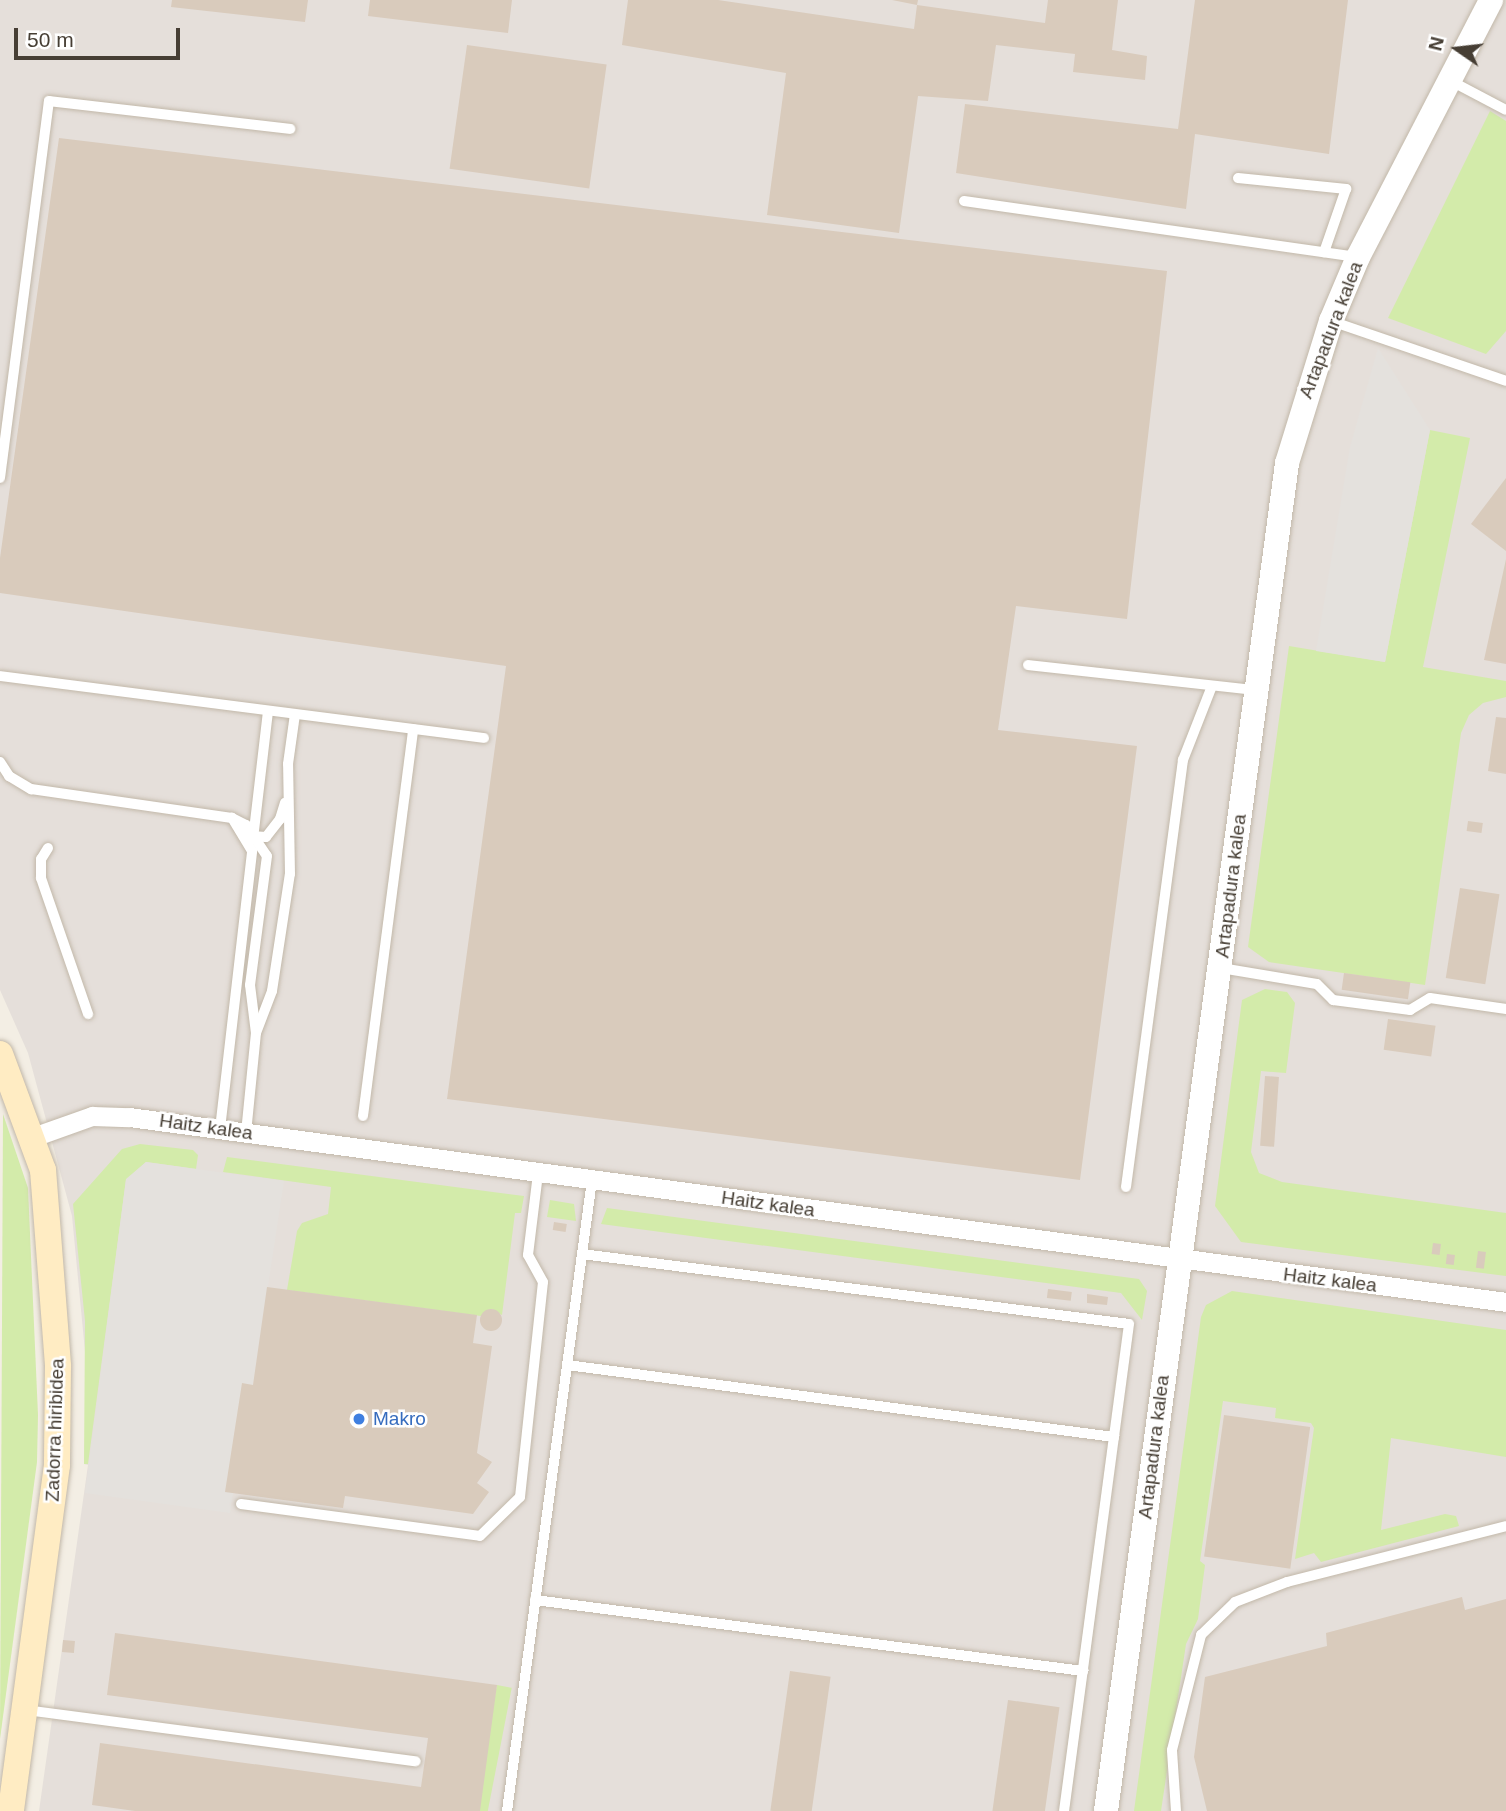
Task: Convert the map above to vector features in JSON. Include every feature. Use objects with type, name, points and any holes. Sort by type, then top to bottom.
[{"type":"main road","name":"Zadorra hiribidea","points":[[0,1054],[43,1170],[52,1245],[59,1423],[12,1811]]},
{"type":"street","name":"Artapadura kalea","points":[[1106,1811],[1179,1260],[1221,968],[1253,690],[1287,463],[1331,321],[1358,257],[1491,0]]},
{"type":"street","name":"Haitz kalea","points":[[33,1137],[92,1116],[220,1129],[1506,1303]]},
{"type":"lane","points":[[1448,80],[1506,110]]},
{"type":"lane","points":[[0,478],[49,101],[290,129]]},
{"type":"lane","points":[[1238,178],[1346,189],[1324,252]]},
{"type":"lane","points":[[964,201],[1358,257]]},
{"type":"lane","points":[[1331,321],[1506,381]]},
{"type":"lane","points":[[1028,665],[1253,690]]},
{"type":"lane","points":[[0,676],[484,738]]},
{"type":"lane","points":[[1126,1187],[1183,760],[1212,686]]},
{"type":"lane","points":[[246,1133],[256,1032],[250,985],[267,856],[249,835],[268,711]]},
{"type":"lane","points":[[256,1032],[272,991],[289,874],[288,793],[295,713]]},
{"type":"lane","points":[[363,1116],[413,729]]},
{"type":"lane","points":[[0,762],[9,776],[31,789],[232,818],[246,824],[252,851],[220,1129]]},
{"type":"lane","points":[[249,835],[266,837],[280,819],[288,793]]},
{"type":"lane","points":[[48,848],[41,859],[41,878],[88,1014]]},
{"type":"lane","points":[[1221,968],[1317,984],[1333,1000],[1410,1010],[1430,998],[1506,1009]]},
{"type":"lane","points":[[241,1504],[480,1536],[520,1497],[544,1282],[528,1255],[538,1173]]},
{"type":"lane","points":[[507,1811],[592,1180]]},
{"type":"lane","points":[[582,1254],[1129,1324],[1064,1811]]},
{"type":"lane","points":[[567,1365],[1114,1437]]},
{"type":"lane","points":[[1176,1811],[1172,1750],[1201,1635],[1235,1602],[1287,1582],[1506,1526]]},
{"type":"lane","points":[[535,1600],[1083,1671]]},
{"type":"lane","points":[[25,1710],[416,1761]]},
{"type":"shaded area","points":[[0,0],[1506,0],[1506,1811],[39,1811],[88,1465],[84,1464],[87,1372],[72,1216],[28,1053],[0,990]]},
{"type":"shaded area","points":[[1378,348],[1430,430],[1385,662],[1316,651],[1350,447]]},
{"type":"shaded area","points":[[146,1162],[284,1181],[253,1385],[242,1384],[226,1491],[233,1493],[230,1513],[85,1493],[126,1179]]},
{"type":"green space","points":[[1490,111],[1506,121],[1506,331],[1486,354],[1388,318]]},
{"type":"green space","points":[[1430,430],[1470,438],[1423,667],[1506,681],[1506,697],[1483,703],[1469,715],[1461,733],[1425,985],[1269,962],[1248,947],[1289,646],[1385,662]]},
{"type":"green space","points":[[1265,989],[1287,992],[1295,1003],[1286,1073],[1261,1071],[1251,1152],[1259,1173],[1282,1182],[1506,1213],[1506,1276],[1241,1242],[1215,1206],[1242,1000]]},
{"type":"green space","points":[[3,1114],[28,1188],[38,1415],[37,1462],[0,1739]]},
{"type":"green space","points":[[140,1144],[193,1150],[198,1155],[196,1169],[146,1162],[126,1180],[88,1464],[84,1464],[85,1321],[73,1204],[122,1149]]},
{"type":"green space","points":[[227,1157],[524,1196],[521,1213],[515,1213],[502,1315],[492,1309],[481,1316],[287,1290],[297,1231],[302,1223],[328,1214],[331,1187],[223,1172]]},
{"type":"green space","points":[[550,1200],[574,1204],[576,1221],[547,1217]]},
{"type":"green space","points":[[607,1208],[1139,1279],[1147,1291],[1142,1320],[1121,1293],[601,1224]]},
{"type":"green space","points":[[1232,1291],[1506,1330],[1506,1457],[1391,1438],[1381,1530],[1445,1514],[1456,1516],[1459,1526],[1321,1562],[1314,1553],[1295,1559],[1314,1428],[1311,1423],[1275,1418],[1276,1408],[1223,1401],[1200,1561],[1205,1565],[1198,1619],[1186,1644],[1161,1811],[1134,1811],[1201,1317],[1206,1305]]},
{"type":"green space","points":[[497,1685],[512,1688],[488,1811],[473,1810]]},
{"type":"building","points":[[172,0],[308,0],[305,22],[171,7]]},
{"type":"building","points":[[370,0],[512,0],[508,33],[368,16]]},
{"type":"building","points":[[628,0],[718,0],[914,29],[917,5],[1045,23],[1048,0],[1118,0],[1112,50],[1147,56],[1145,80],[1073,72],[1075,54],[996,45],[988,101],[918,96],[899,233],[767,215],[786,73],[622,45]]},
{"type":"building","points":[[892,0],[918,0],[917,5]]},
{"type":"building","points":[[1195,0],[1348,0],[1329,154],[1195,134],[1186,209],[956,173],[965,104],[1178,129]]},
{"type":"building","points":[[467,45],[607,65],[589,188],[450,169]]},
{"type":"building","points":[[59,138],[1167,271],[1127,619],[1016,606],[998,730],[1137,746],[1080,1180],[447,1099],[506,666],[0,593],[0,558]]},
{"type":"building","points":[[1506,478],[1506,551],[1471,524]]},
{"type":"building","points":[[1506,559],[1506,664],[1484,660]]},
{"type":"building","points":[[1496,717],[1506,718],[1506,774],[1488,771]]},
{"type":"building","points":[[1468,821],[1483,823],[1481,833],[1467,831]]},
{"type":"building","points":[[1460,888],[1500,894],[1485,984],[1446,978]]},
{"type":"building","points":[[1344,973],[1410,982],[1408,999],[1342,990]]},
{"type":"building","points":[[1388,1019],[1436,1026],[1431,1056],[1384,1050]]},
{"type":"building","points":[[1265,1076],[1279,1077],[1274,1147],[1260,1146]]},
{"type":"building","points":[[554,1222],[567,1224],[566,1232],[553,1230]]},
{"type":"building","points":[[1433,1243],[1441,1244],[1440,1255],[1432,1254]]},
{"type":"building","points":[[1478,1251],[1486,1252],[1484,1269],[1476,1268]]},
{"type":"building","points":[[1447,1254],[1455,1255],[1454,1265],[1446,1264]]},
{"type":"building","name":"Makro","points":[[267,1287],[477,1315],[473,1343],[492,1346],[477,1453],[492,1462],[477,1483],[489,1492],[473,1514],[345,1496],[343,1508],[225,1492],[242,1383],[253,1385]]},
{"type":"building","points":[[1048,1289],[1072,1292],[1071,1301],[1047,1298]]},
{"type":"building","points":[[1087,1294],[1108,1297],[1107,1305],[1087,1303]]},
{"type":"building","points":[[487,1309],[495,1309],[502,1316],[502,1324],[495,1331],[487,1331],[480,1324],[480,1316]]},
{"type":"building","points":[[1224,1415],[1310,1427],[1290,1569],[1204,1557]]},
{"type":"building","points":[[1462,1597],[1465,1610],[1506,1599],[1506,1811],[1207,1811],[1194,1757],[1205,1677],[1327,1646],[1326,1633]]},
{"type":"building","points":[[115,1633],[497,1685],[480,1811],[135,1811],[92,1805],[100,1743],[421,1787],[428,1738],[107,1695]]},
{"type":"building","points":[[63,1640],[75,1641],[74,1653],[62,1652]]},
{"type":"building","points":[[790,1671],[831,1677],[812,1811],[770,1811]]},
{"type":"building","points":[[1008,1700],[1059,1707],[1045,1811],[992,1811]]},
{"type":"place","name":"Makro","points":[[359,1419]]}]
